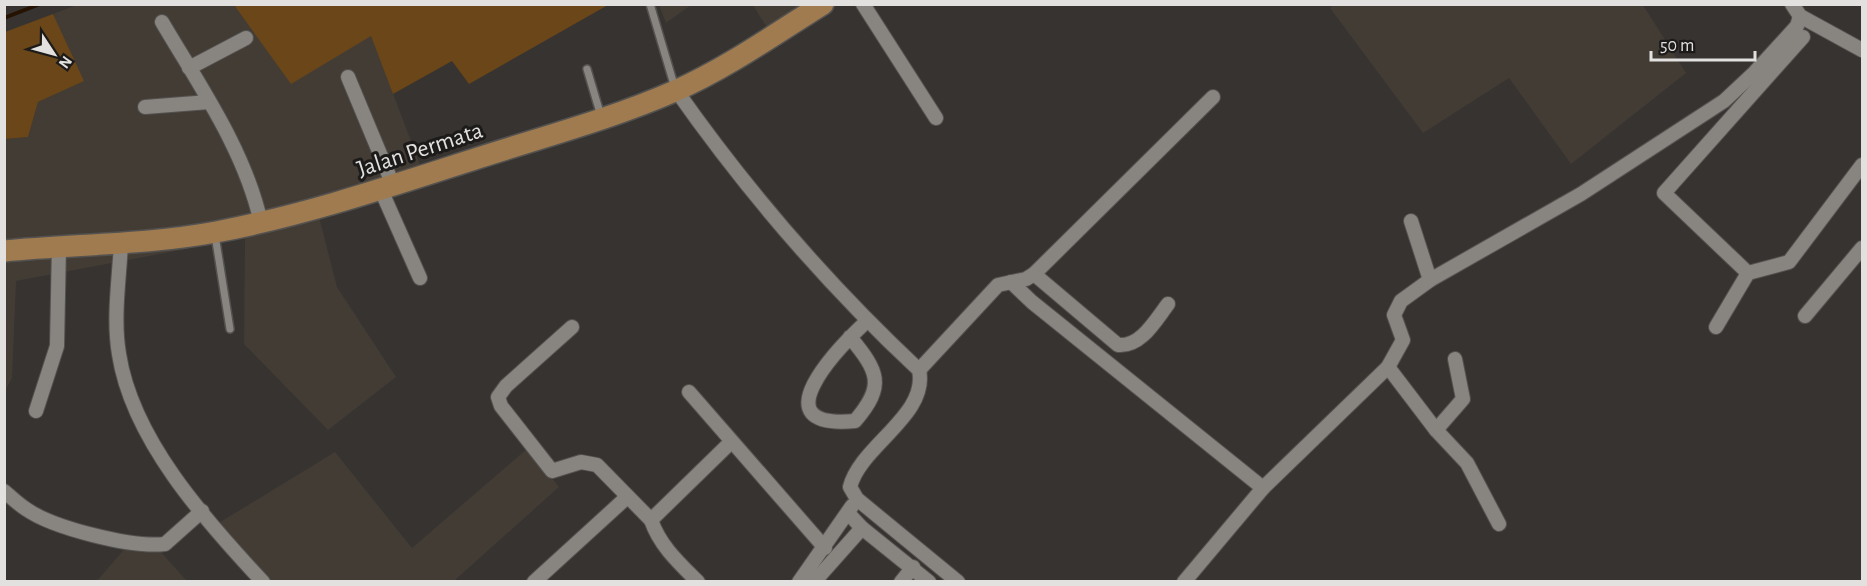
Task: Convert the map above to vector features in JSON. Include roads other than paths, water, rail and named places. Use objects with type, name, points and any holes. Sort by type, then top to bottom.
[{"type":"main road","name":"Jalan Permata","points":[[4,251],[59,245],[121,244],[214,232],[261,223],[387,188],[602,118],[676,90],[748,51],[824,4]]},
{"type":"street","points":[[863,4],[936,118]]},
{"type":"street","points":[[1796,10],[1863,50]]},
{"type":"street","points":[[1184,582],[1263,488],[1388,367],[1403,340],[1395,310],[1401,301],[1430,280],[1581,194],[1724,100],[1755,72],[1797,26],[1796,10]]},
{"type":"street","points":[[162,22],[232,145],[257,202],[261,223]]},
{"type":"street","points":[[1748,273],[1664,193],[1803,37]]},
{"type":"street","points":[[189,68],[246,38]]},
{"type":"street","points":[[348,77],[420,278]]},
{"type":"street","points":[[676,90],[727,161],[867,321],[919,370],[920,389],[910,407],[852,480],[850,487],[857,499],[958,582]]},
{"type":"street","points":[[919,370],[998,285],[1034,274],[1213,97]]},
{"type":"street","points":[[145,107],[209,102]]},
{"type":"street","points":[[1716,327],[1748,273],[1789,262],[1863,165]]},
{"type":"street","points":[[1411,222],[1430,280]]},
{"type":"street","points":[[121,244],[118,352],[124,380],[135,411],[158,452],[202,511],[263,582]]},
{"type":"street","points":[[36,411],[57,346],[59,245]]},
{"type":"street","points":[[1805,316],[1863,248]]},
{"type":"street","points":[[1034,274],[1118,345],[1128,346],[1137,341],[1168,304]]},
{"type":"street","points":[[1011,282],[1032,302],[1263,488]]},
{"type":"street","points":[[850,337],[869,359],[877,378],[876,388],[855,422],[818,419],[809,410],[810,389],[820,373],[850,337],[867,321]]},
{"type":"street","points":[[572,327],[506,386],[498,397],[501,406],[552,471],[581,462],[597,465],[626,498],[651,520],[655,533],[670,555],[698,582]]},
{"type":"street","points":[[1436,430],[1462,399],[1455,359]]},
{"type":"street","points":[[1388,367],[1436,430],[1467,463],[1499,524]]},
{"type":"street","points":[[689,392],[825,548]]},
{"type":"street","points":[[651,520],[731,442]]},
{"type":"street","points":[[4,491],[27,510],[68,528],[112,539],[154,544],[165,544],[202,511]]},
{"type":"street","points":[[534,582],[626,498]]},
{"type":"street","points":[[799,582],[825,548],[857,499]]},
{"type":"street","points":[[848,513],[862,528],[929,582]]},
{"type":"street","points":[[814,582],[862,528]]},
{"type":"street","points":[[901,582],[913,567]]},
{"type":"lane","points":[[650,4],[676,90]]},
{"type":"lane","points":[[587,69],[602,118]]},
{"type":"lane","points":[[214,232],[230,328]]},
{"type":"waterway","points":[[4,18],[40,4]]}]
